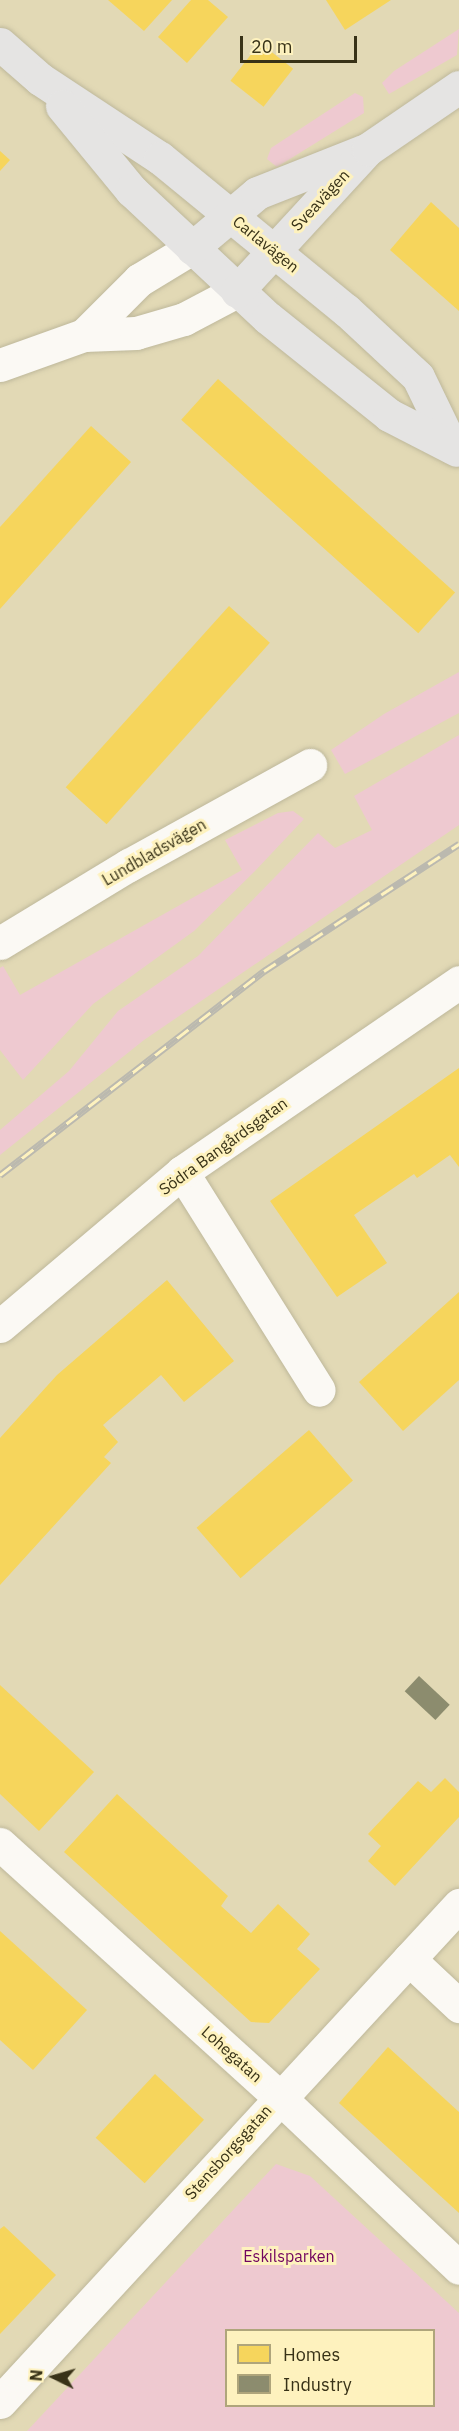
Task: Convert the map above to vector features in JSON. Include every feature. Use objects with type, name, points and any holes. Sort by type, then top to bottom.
[{"type":"main road","name":"Carlavägen","points":[[0,44],[40,80],[131,190],[237,291],[389,415],[456,450]]},
{"type":"main road","name":"Carlavägen","points":[[40,80],[160,158],[275,251],[418,377],[456,450]]},
{"type":"main road","name":"Sveavägen","points":[[192,248],[266,188],[368,149],[459,87]]},
{"type":"main road","name":"Sveavägen","points":[[237,291],[368,149]]},
{"type":"street","name":"Sveavägen","points":[[84,335],[138,280],[192,248]]},
{"type":"street","name":"Sveavägen","points":[[0,365],[84,335],[136,333],[184,319],[237,291]]},
{"type":"street","name":"Lundbladsvägen","points":[[0,943],[129,865],[310,765]]},
{"type":"street","name":"Södra Bangårdsgatan","points":[[0,1326],[182,1172],[459,982]]},
{"type":"street","points":[[182,1172],[319,1390]]},
{"type":"street","name":"Lohegatan","points":[[0,1844],[279,2097],[459,2268]]},
{"type":"street","name":"Stensborgsgatan","points":[[0,2402],[279,2097],[459,1905]]},
{"type":"street","points":[[408,1959],[459,2006]]},
{"type":"green space","points":[[459,29],[457,55],[389,94],[382,83],[394,71]]},
{"type":"green space","points":[[355,93],[363,97],[364,113],[277,167],[267,159],[271,148]]},
{"type":"green space","points":[[459,672],[459,713],[345,774],[331,750],[384,714]]},
{"type":"green space","points":[[459,735],[459,825],[144,1040],[0,1155],[0,1130],[69,1071],[118,1011],[198,956],[318,833],[335,848],[372,830],[354,796]]},
{"type":"green space","points":[[293,811],[304,819],[255,871],[194,931],[93,1004],[23,1080],[0,1050],[0,968],[3,966],[20,995],[242,870],[225,840],[278,813]]},
{"type":"green space","name":"Eskilsparken","points":[[276,2164],[310,2176],[459,2313],[459,2431],[27,2431]]},
{"type":"building: Homes","points":[[108,0],[172,0],[144,31]]},
{"type":"building: Homes","points":[[191,0],[208,0],[228,17],[187,63],[158,37]]},
{"type":"building: Homes","points":[[326,0],[391,0],[345,30]]},
{"type":"building: Homes","points":[[260,43],[293,69],[264,107],[230,81]]},
{"type":"building: Homes","points":[[0,151],[10,160],[0,171]]},
{"type":"building: Homes","points":[[431,202],[459,228],[459,311],[390,250]]},
{"type":"building: Homes","points":[[218,379],[455,592],[418,633],[181,420]]},
{"type":"building: Homes","points":[[91,426],[131,462],[0,609],[0,527]]},
{"type":"building: Homes","points":[[229,606],[270,643],[107,824],[66,787]]},
{"type":"building: Homes","points":[[459,1068],[459,1167],[450,1155],[417,1178],[414,1174],[354,1215],[387,1263],[337,1297],[270,1201]]},
{"type":"building: Homes","points":[[167,1280],[234,1361],[184,1402],[161,1375],[103,1425],[118,1442],[104,1457],[111,1463],[0,1585],[0,1438],[57,1375]]},
{"type":"building: Homes","points":[[459,1292],[459,1380],[403,1431],[359,1382]]},
{"type":"building: Homes","points":[[309,1430],[353,1481],[241,1578],[197,1528]]},
{"type":"building: Homes","points":[[0,1685],[94,1772],[39,1831],[0,1794]]},
{"type":"building: Homes","points":[[445,1778],[459,1792],[459,1817],[395,1886],[368,1861],[381,1846],[368,1834],[418,1781],[431,1792]]},
{"type":"building: Homes","points":[[117,1794],[228,1896],[221,1906],[251,1933],[278,1904],[310,1934],[297,1949],[320,1969],[269,2023],[251,2022],[64,1852]]},
{"type":"building: Homes","points":[[0,1931],[87,2010],[33,2070],[0,2040]]},
{"type":"building: Homes","points":[[388,2047],[459,2112],[459,2213],[339,2103]]},
{"type":"building: Homes","points":[[155,2074],[204,2120],[145,2183],[96,2138]]},
{"type":"building: Homes","points":[[4,2226],[56,2275],[0,2334],[0,2229]]},
{"type":"building: Industry","points":[[419,1676],[450,1705],[435,1720],[405,1691]]},
{"type":"railway","points":[[0,1175],[264,971],[459,844]]}]
